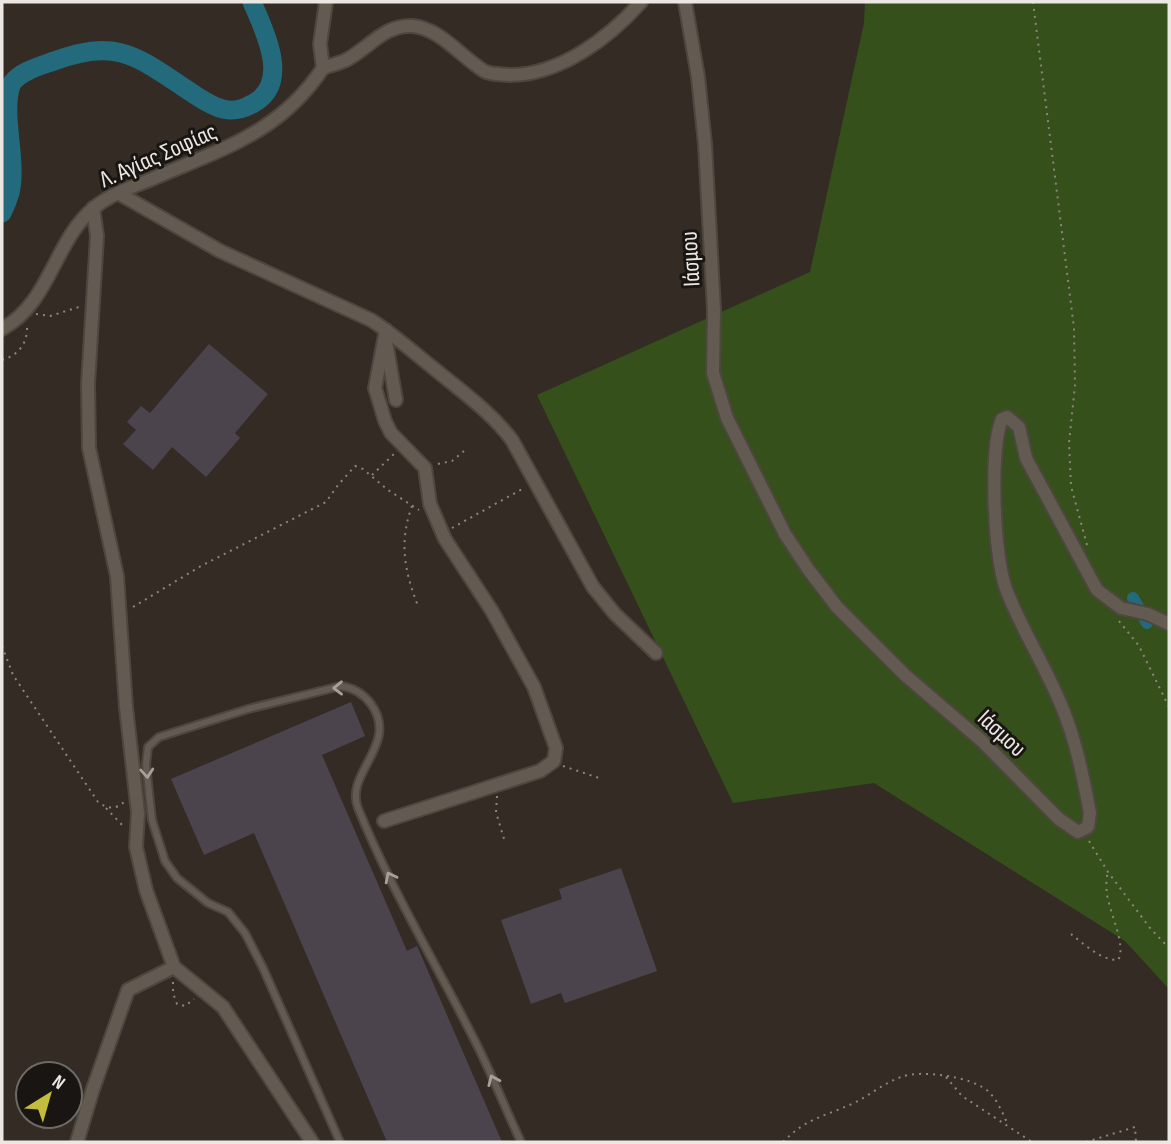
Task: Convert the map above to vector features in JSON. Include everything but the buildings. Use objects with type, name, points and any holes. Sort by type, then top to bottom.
[{"type":"street","points":[[326,2],[320,44],[323,68],[347,60],[386,31],[411,26],[426,29],[439,36],[487,73],[531,74],[569,59],[609,34],[641,2]]},
{"type":"street","name":"Ιάσμου","points":[[685,2],[698,77],[705,144],[714,310],[713,373],[718,395],[733,429],[785,534],[807,569],[837,607],[905,676],[983,742],[1059,819],[1078,832],[1084,831]]},
{"type":"street","name":"Λ. Αγίας Σοφίας","points":[[2,329],[36,299],[82,219],[93,208],[118,192],[255,134],[293,105],[310,88],[323,68]]},
{"type":"street","points":[[118,192],[220,251],[351,310],[385,332],[500,424],[593,587],[615,614],[656,653]]},
{"type":"street","points":[[93,208],[97,236],[88,384],[89,448],[117,576],[141,870],[174,967],[223,1007],[312,1142]]},
{"type":"street","points":[[385,332],[396,400]]},
{"type":"street","points":[[384,821],[540,771],[554,761],[556,748],[534,687],[492,611],[435,519],[430,504],[428,478],[422,464],[391,433],[385,421],[374,388],[385,332]]},
{"type":"street","points":[[1084,831],[1090,822],[1090,813],[1068,723],[1057,692],[1004,585],[994,470],[996,442],[1002,419],[1007,417],[1019,427],[1026,458],[1097,590],[1113,604],[1148,614],[1169,624]]},
{"type":"street","points":[[77,1142],[128,990],[174,967]]},
{"type":"lane","points":[[340,1142],[255,950],[228,912],[208,903],[170,870],[156,835],[149,807],[146,765],[148,747],[152,741],[167,734],[333,686],[348,687],[363,694],[375,709],[380,728],[376,746],[356,792],[357,805],[376,849],[478,1048],[521,1142]]},
{"type":"path","points":[[1033,2],[1074,328],[1076,385],[1069,467],[1071,486],[1086,539],[1087,550],[1081,560]]},
{"type":"path","points":[[2,360],[15,356],[24,344],[27,330],[26,310],[50,316],[93,303]]},
{"type":"path","points":[[372,475],[403,445]]},
{"type":"path","points":[[422,464],[444,464],[464,451]]},
{"type":"path","points":[[120,617],[201,566],[326,502],[355,467],[372,475],[388,490],[435,519]]},
{"type":"path","points":[[442,533],[517,493],[528,485],[532,476]]},
{"type":"path","points":[[412,506],[404,530],[403,547],[418,606]]},
{"type":"path","points":[[1113,604],[1119,621],[1139,646],[1169,707]]},
{"type":"path","points":[[2,646],[13,675],[86,786],[98,802],[137,840]]},
{"type":"path","points":[[554,761],[577,772],[599,778]]},
{"type":"path","points":[[501,783],[496,812],[504,839]]},
{"type":"path","points":[[106,808],[116,808],[124,803],[134,789]]},
{"type":"path","points":[[1084,831],[1108,872],[1150,928],[1169,948]]},
{"type":"path","points":[[1071,934],[1110,960],[1118,960],[1122,955],[1122,946],[1107,893],[1108,872]]},
{"type":"path","points":[[174,967],[173,993],[177,1004],[185,1006],[196,998],[194,982]]},
{"type":"path","points":[[783,1142],[815,1118],[852,1104],[913,1073],[975,1083],[987,1089],[1008,1125]]},
{"type":"path","points":[[945,1077],[962,1096],[1032,1142]]},
{"type":"path","points":[[1086,1142],[1135,1127],[1136,1142]]},
{"type":"path","points":[[787,1138],[789,1142]]},
{"type":"green space","points":[[865,2],[1169,2],[1169,989],[1125,941],[874,783],[733,803],[537,395],[810,272],[864,23]]},
{"type":"waterway","points":[[2,213],[12,180],[9,94],[12,83],[20,75],[75,54],[110,51],[138,59],[153,67],[213,106],[227,110],[243,108],[265,94],[273,69],[268,41],[252,2]]},
{"type":"waterway","points":[[1133,598],[1147,623]]}]
